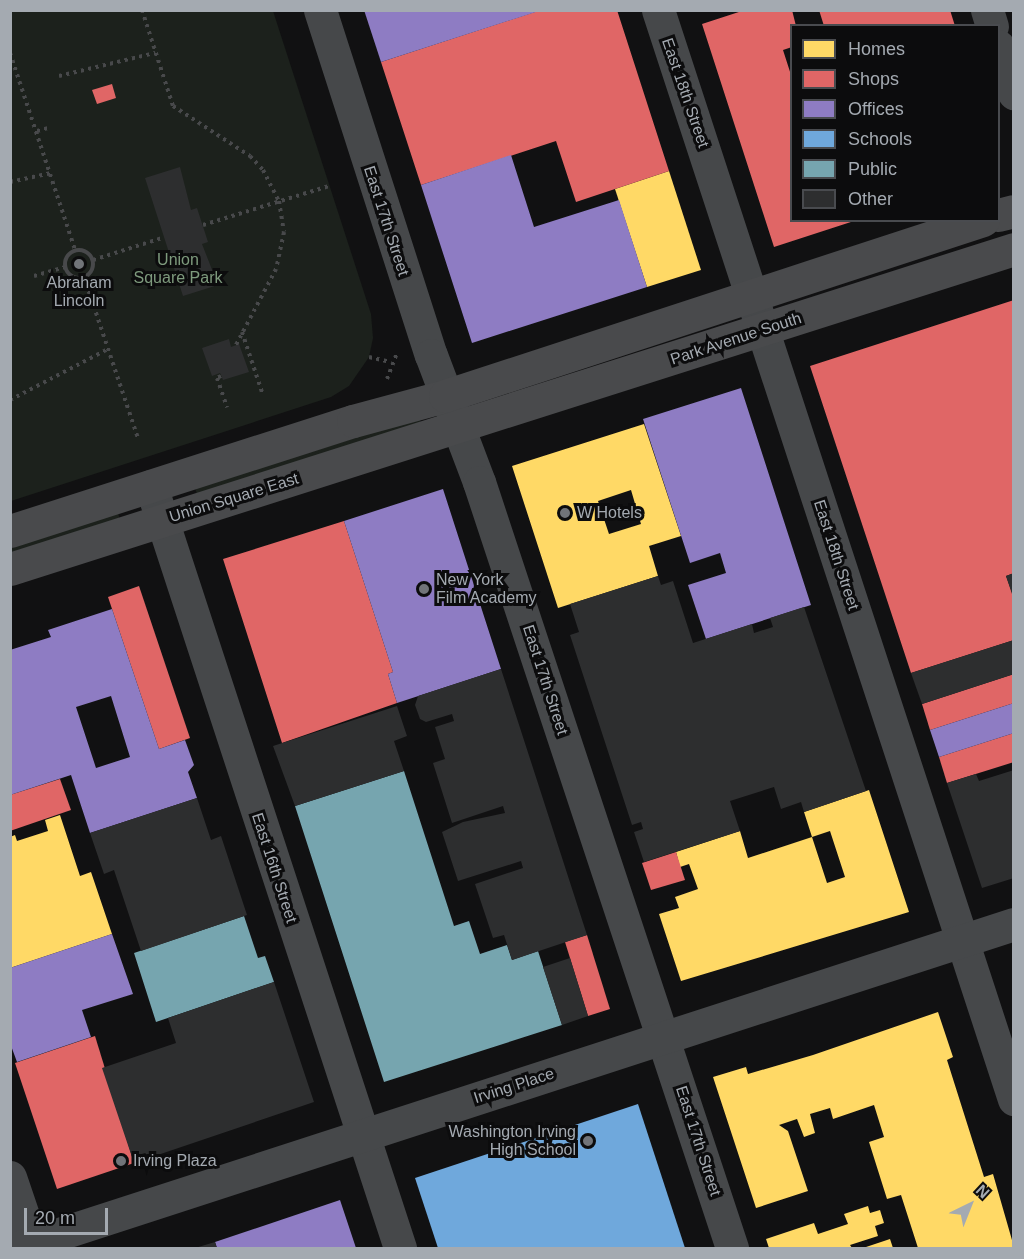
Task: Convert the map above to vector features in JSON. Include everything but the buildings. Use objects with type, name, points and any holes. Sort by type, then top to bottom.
[{"type":"main road","points":[[10,531],[445,396],[977,222]]},
{"type":"main road","name":"Park Avenue South","points":[[458,427],[1014,249]]},
{"type":"main road","name":"Union Square East","points":[[10,569],[458,427]]},
{"type":"street","name":"East 17th Street","points":[[320,10],[445,396],[458,427],[732,1248]]},
{"type":"street","name":"East 18th Street","points":[[658,10],[1014,1099]]},
{"type":"street","points":[[1000,49],[1014,93]]},
{"type":"street","name":"East 16th Street","points":[[150,486],[400,1248]]},
{"type":"street","name":"Irving Place","points":[[27,1247],[1014,924]]},
{"type":"street","points":[[10,1177],[27,1247]]},
{"type":"path","points":[[141,10],[173,106],[250,156],[263,170],[279,201],[284,232],[276,270],[236,345]]},
{"type":"path","points":[[10,53],[75,250]]},
{"type":"path","points":[[58,76],[155,53]]},
{"type":"path","points":[[37,131],[48,128]]},
{"type":"path","points":[[10,182],[51,173]]},
{"type":"path","points":[[203,225],[329,186]]},
{"type":"path","points":[[93,260],[162,238]]},
{"type":"path","points":[[75,250],[87,252],[93,260],[92,269],[84,277],[71,275],[66,267],[68,255],[75,250]]},
{"type":"path","points":[[34,276],[66,267]]},
{"type":"path","points":[[84,277],[138,438]]},
{"type":"path","points":[[242,332],[263,395]]},
{"type":"path","points":[[10,400],[108,349]]},
{"type":"path","points":[[369,357],[390,362]]},
{"type":"path","points":[[221,376],[217,378],[227,407]]},
{"type":"green space","name":"Union Square Park","points":[[11,11],[273,11],[371,314],[373,338],[369,357],[349,386],[331,397],[11,501]]},
{"type":"green space","points":[[419,418],[422,425],[198,497],[195,488]]},
{"type":"green space","points":[[118,512],[120,521],[11,556],[10,547]]},
{"type":"place","name":"Abraham Lincoln","points":[[79,264]]},
{"type":"place","name":"W Hotels","points":[[565,513]]},
{"type":"place","name":"New York Film Academy","points":[[424,589]]},
{"type":"place","name":"Washington Irving High School","points":[[588,1141]]},
{"type":"place","name":"Irving Plaza","points":[[121,1161]]}]
